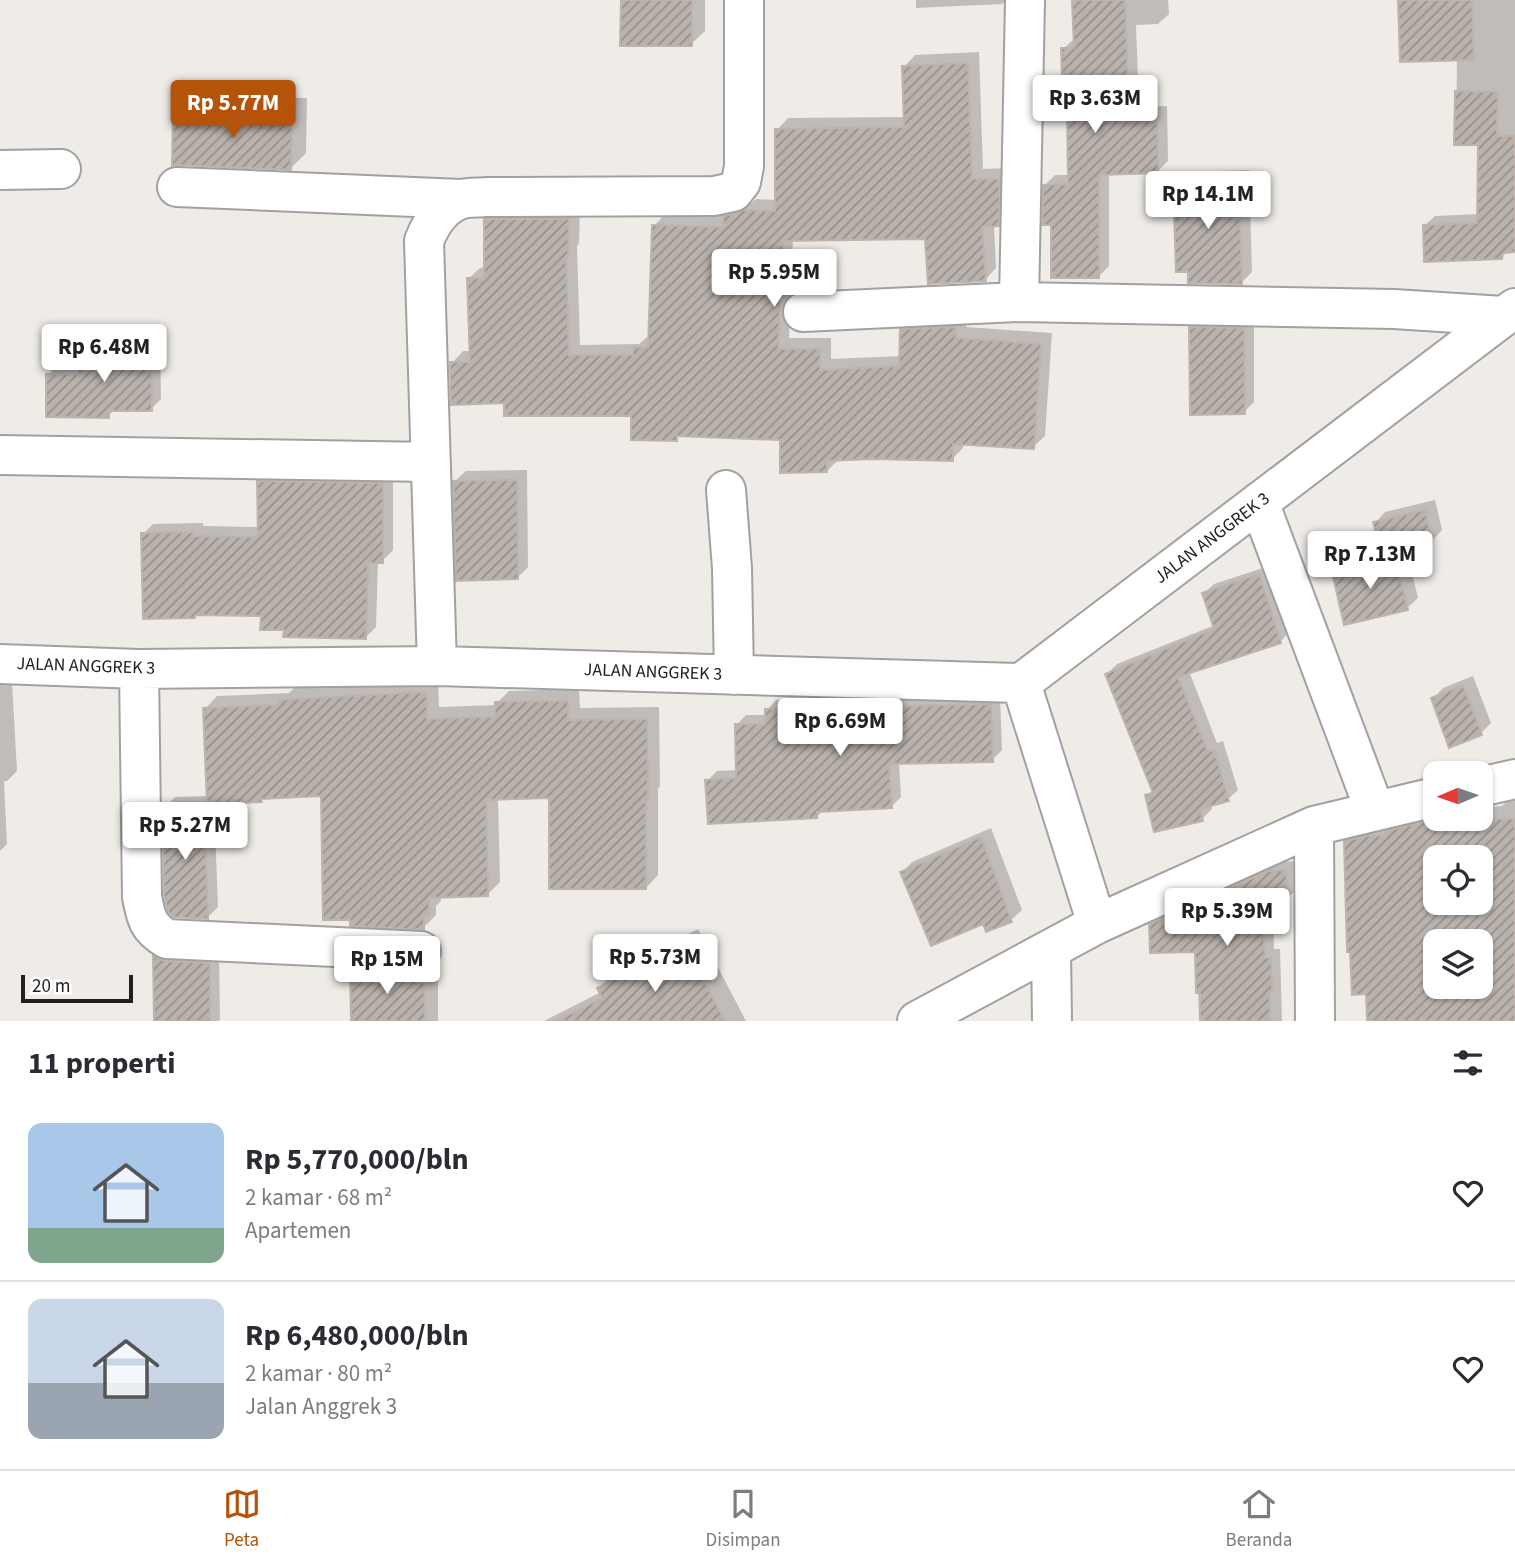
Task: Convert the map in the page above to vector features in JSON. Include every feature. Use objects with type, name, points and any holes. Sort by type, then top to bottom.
[{"type":"street","points":[[177,187],[461,200],[486,197],[714,196],[733,192],[741,182],[744,166],[744,0]]},
{"type":"street","points":[[1019,302],[1025,0]]},
{"type":"street","points":[[0,170],[61,169]]},
{"type":"street","points":[[437,666],[424,241],[432,221],[446,208],[461,200]]},
{"type":"street","points":[[803,312],[1019,302],[1509,312]]},
{"type":"street","name":"JALAN ANGGREK 3","points":[[0,664],[139,669],[437,666],[1021,683],[1509,312]]},
{"type":"street","points":[[0,455],[431,462]]},
{"type":"street","points":[[726,489],[732,568],[734,675]]},
{"type":"street","points":[[1259,502],[1375,811]]},
{"type":"street","points":[[139,669],[142,897],[146,917],[154,931],[167,939],[421,951]]},
{"type":"street","points":[[1021,683],[1097,924]]},
{"type":"street","points":[[1493,784],[1515,779]]},
{"type":"street","points":[[917,1021],[1097,924],[1314,827],[1423,800]]},
{"type":"street","points":[[1314,827],[1315,1021]]},
{"type":"street","points":[[1052,949],[1052,1021]]},
{"type":"building","points":[[621,0],[692,0],[692,46],[620,46]]},
{"type":"building","points":[[1072,0],[1125,0],[1129,116],[1157,116],[1158,173],[1099,175],[1099,278],[1051,278],[1051,225],[1042,225],[1043,185],[1068,184],[1067,108],[1063,109],[1061,48],[1074,48]]},
{"type":"building","points":[[1398,0],[1472,0],[1474,60],[1400,62]]},
{"type":"building","points":[[968,63],[972,179],[1000,179],[999,226],[982,227],[986,281],[928,284],[925,239],[783,241],[778,349],[820,349],[820,370],[899,366],[900,329],[956,327],[956,338],[1041,344],[1034,449],[953,444],[953,461],[827,461],[827,472],[780,473],[780,440],[677,436],[677,441],[631,440],[631,416],[504,416],[504,403],[451,405],[450,362],[470,362],[467,278],[484,278],[484,219],[569,219],[566,257],[569,355],[633,355],[633,347],[648,348],[652,225],[723,227],[723,216],[743,210],[775,211],[775,129],[904,127],[902,66]]},
{"type":"building","points":[[1455,91],[1498,92],[1497,136],[1515,136],[1515,252],[1503,253],[1502,259],[1424,262],[1423,225],[1477,223],[1478,145],[1454,145]]},
{"type":"building","points":[[173,111],[292,113],[291,170],[172,166]]},
{"type":"building","points":[[1239,180],[1242,284],[1188,283],[1188,272],[1176,272],[1173,181]]},
{"type":"building","points":[[1189,327],[1244,328],[1245,414],[1190,415]]},
{"type":"building","points":[[117,340],[151,340],[152,411],[109,411],[109,418],[46,417],[46,374],[78,374],[78,353],[117,353]]},
{"type":"building","points":[[517,480],[518,579],[456,581],[453,481]]},
{"type":"building","points":[[257,481],[383,483],[383,563],[368,563],[366,639],[283,637],[284,630],[260,630],[261,616],[195,615],[195,618],[143,619],[141,533],[193,532],[193,536],[258,537]]},
{"type":"building","points":[[1425,510],[1432,542],[1381,555],[1373,522]]},
{"type":"building","points":[[1395,556],[1408,610],[1344,625],[1332,572]]},
{"type":"building","points":[[1259,574],[1281,643],[1178,677],[1208,752],[1214,750],[1229,801],[1200,809],[1203,821],[1154,832],[1145,795],[1153,793],[1105,674],[1214,629],[1202,593]]},
{"type":"building","points":[[1463,685],[1482,735],[1449,748],[1431,698]]},
{"type":"building","points":[[426,692],[427,719],[495,717],[495,702],[568,701],[568,720],[647,719],[646,889],[549,889],[549,798],[486,800],[488,896],[429,898],[429,915],[424,915],[424,930],[350,926],[350,920],[323,920],[321,796],[207,804],[203,708],[279,705],[279,700]]},
{"type":"building","points":[[991,704],[993,762],[889,764],[892,808],[817,812],[817,818],[708,824],[705,780],[736,778],[735,724],[765,724],[765,709]]},
{"type":"building","points":[[204,806],[208,919],[174,917],[168,912],[164,895],[163,807]]},
{"type":"building","points":[[1493,819],[1515,819],[1515,1021],[1367,1021],[1366,994],[1352,995],[1350,952],[1347,952],[1344,841],[1385,835],[1385,831],[1423,822],[1423,831],[1493,831]]},
{"type":"building","points":[[981,837],[1012,922],[986,932],[983,924],[931,946],[900,872]]},
{"type":"building","points":[[1286,870],[1287,902],[1263,902],[1265,958],[1271,958],[1270,1021],[1200,1021],[1195,952],[1150,953],[1149,924],[1182,910],[1211,909],[1210,897],[1268,871]]},
{"type":"building","points":[[684,942],[725,1021],[556,1021],[602,998],[597,988]]},
{"type":"building","points":[[153,956],[166,961],[210,963],[210,1021],[154,1021]]},
{"type":"building","points":[[350,970],[424,972],[425,1021],[351,1021]]}]
